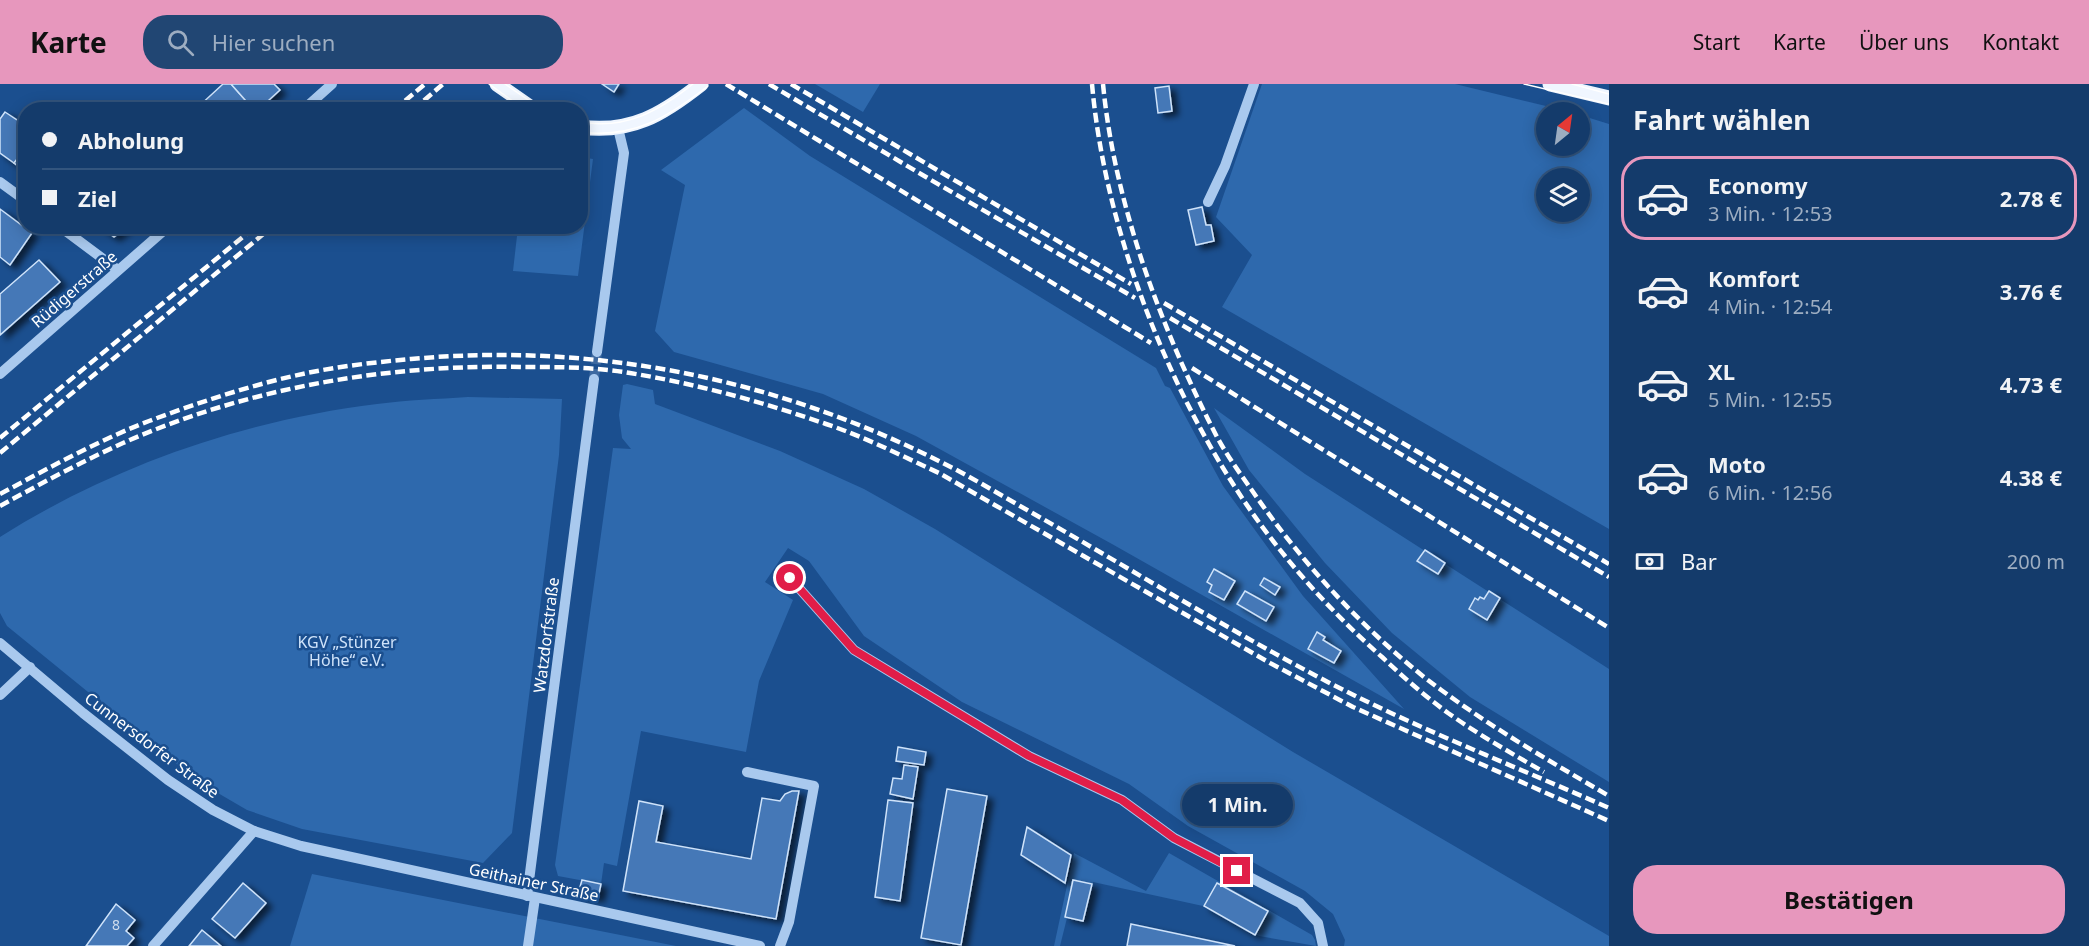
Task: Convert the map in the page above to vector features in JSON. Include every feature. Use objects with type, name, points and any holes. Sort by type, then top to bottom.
[{"type":"main road","points":[[496,84],[522,102]]},
{"type":"main road","points":[[588,127],[618,128],[659,115],[701,84]]},
{"type":"main road","points":[[1550,84],[1609,98]]},
{"type":"street","points":[[312,102],[332,84]]},
{"type":"street","points":[[1208,202],[1225,166],[1254,84]]},
{"type":"street","points":[[597,352],[624,153],[618,128]]},
{"type":"street","points":[[0,182],[18,195]]},
{"type":"street","points":[[70,234],[118,270]]},
{"type":"street","name":"Rüdigerstraße","points":[[0,374],[160,234]]},
{"type":"street","name":"Watzdorfstraße","points":[[528,946],[531,897],[594,379]]},
{"type":"street","points":[[790,578],[854,650],[1029,756],[1122,800],[1174,838],[1300,903],[1318,923],[1323,946]]},
{"type":"street","name":"Cunnersdorfer Straße","points":[[0,643],[168,780],[213,810],[254,831],[301,846]]},
{"type":"street","points":[[0,695],[30,668]]},
{"type":"street","points":[[747,772],[814,786],[789,922],[780,946]]},
{"type":"street","points":[[153,946],[254,831]]},
{"type":"street","name":"Geithainer Straße","points":[[301,846],[760,946]]},
{"type":"green space","points":[[815,84],[880,84],[863,112]]},
{"type":"green space","points":[[1262,84],[1455,84],[1536,104],[1536,156],[1590,156],[1590,118],[1609,124],[1609,529],[1222,307],[1252,255],[1216,217]]},
{"type":"green space","points":[[744,108],[810,156],[1156,368],[1165,386],[1170,388],[1223,486],[1303,596],[1404,709],[916,436],[823,394],[674,352],[655,331],[685,185],[661,170]],"holes":[[[1245,591],[1274,607],[1238,604]],[[1317,633],[1323,640],[1341,651],[1334,663],[1308,649]]]},
{"type":"green space","points":[[588,158],[593,159],[588,198]]},
{"type":"green space","points":[[517,234],[583,234],[578,276],[513,271]]},
{"type":"green space","points":[[623,385],[653,390],[655,404],[780,451],[864,489],[935,529],[1293,752],[1609,936],[1609,946],[1344,946],[1345,940],[1333,914],[1305,891],[1188,826],[1129,784],[962,702],[864,636],[809,561],[788,548],[765,582],[793,600],[759,681],[746,752],[641,731],[617,866],[604,863],[601,884],[558,876],[555,865],[613,448],[631,449],[622,438],[619,415]]},
{"type":"green space","name":"KGV „Stünzer Höhe“ e.V.","points":[[468,397],[562,399],[559,455],[512,833],[483,863],[302,829],[247,810],[211,789],[174,762],[7,626],[0,613],[0,537],[88,489],[181,450],[229,434],[278,422],[327,411],[377,404]]},
{"type":"green space","points":[[1214,408],[1305,474],[1609,669],[1609,782],[1470,697],[1392,633],[1325,563],[1249,470]]},
{"type":"green space","points":[[1074,853],[1146,891],[1169,853],[1312,935],[1316,946],[1259,936],[1203,906],[1093,882],[1083,921],[1067,918],[1060,946],[1054,946]]},
{"type":"green space","points":[[312,874],[676,946],[290,946]]},
{"type":"building","points":[[223,84],[231,84],[247,102],[203,102]]},
{"type":"building","points":[[231,84],[274,84],[280,90],[267,102],[247,102]]},
{"type":"building","points":[[602,84],[619,84],[614,92]]},
{"type":"building","points":[[1169,86],[1172,111],[1158,113],[1155,88]]},
{"type":"building","points":[[5,112],[18,121],[18,158],[14,163],[0,153],[0,119]]},
{"type":"building","points":[[1202,207],[1206,225],[1211,225],[1214,241],[1196,245],[1188,210]]},
{"type":"building","points":[[0,209],[18,222],[18,234],[31,234],[10,265],[0,257]]},
{"type":"building","points":[[39,260],[60,282],[0,335],[0,294]]},
{"type":"building","points":[[1425,550],[1445,563],[1438,574],[1417,561]]},
{"type":"building","points":[[1214,569],[1235,581],[1224,600],[1209,592],[1212,585],[1207,582]]},
{"type":"building","points":[[1264,578],[1280,587],[1275,595],[1260,585]]},
{"type":"building","points":[[1245,591],[1274,607],[1266,621],[1237,604]]},
{"type":"building","points":[[1489,591],[1500,598],[1487,620],[1469,609],[1475,598],[1484,599]]},
{"type":"building","points":[[1317,632],[1325,637],[1323,640],[1341,651],[1334,663],[1308,649]]},
{"type":"building","points":[[898,747],[926,752],[924,765],[896,761]]},
{"type":"building","points":[[904,765],[918,767],[913,799],[890,794],[893,778],[902,779]]},
{"type":"building","points":[[947,789],[987,796],[961,945],[921,938]]},
{"type":"building","points":[[799,791],[776,919],[623,891],[639,801],[663,806],[656,842],[751,859],[762,798],[780,801],[785,794]]},
{"type":"building","points":[[888,800],[913,803],[900,901],[875,897]]},
{"type":"building","points":[[1027,827],[1071,855],[1065,883],[1021,855]]},
{"type":"building","points":[[582,880],[601,884],[598,898],[578,894]]},
{"type":"building","points":[[1073,880],[1092,884],[1083,921],[1065,917]]},
{"type":"building","points":[[243,883],[266,903],[235,938],[212,919]]},
{"type":"building","points":[[1217,883],[1268,911],[1255,935],[1204,906]]},
{"type":"building","points":[[116,904],[135,920],[126,931],[134,938],[127,946],[86,946]]},
{"type":"building","points":[[1131,924],[1235,946],[1127,946]]},
{"type":"building","points":[[202,930],[221,946],[189,946]]},
{"type":"tunnel","points":[[594,379],[597,352]]},
{"type":"tram line","points":[[489,84],[514,102]]},
{"type":"tram line","points":[[505,84],[531,102]]},
{"type":"tram line","points":[[588,123],[612,123],[641,116],[693,84]]},
{"type":"tram line","points":[[1524,84],[1609,104]]},
{"type":"tram line","points":[[1572,84],[1609,94]]},
{"type":"tram line","points":[[588,132],[634,129],[664,116],[708,86]]},
{"type":"railway","points":[[404,102],[425,84]]},
{"type":"railway","points":[[422,102],[443,84]]},
{"type":"railway","points":[[726,84],[1151,343]]},
{"type":"railway","points":[[769,84],[1135,298]]},
{"type":"railway","points":[[791,84],[1131,284]]},
{"type":"railway","points":[[1092,84],[1100,145],[1114,208],[1132,271],[1156,334],[1183,394],[1214,452],[1248,507],[1319,596],[1398,672],[1460,721],[1544,772]]},
{"type":"railway","points":[[1103,84],[1118,177],[1152,289],[1177,352],[1206,415],[1224,449],[1251,489],[1309,565],[1353,613],[1400,657],[1446,694],[1491,725],[1609,796]]},
{"type":"railway","points":[[0,438],[246,234]]},
{"type":"railway","points":[[0,453],[263,234]]},
{"type":"railway","points":[[1164,303],[1609,564]]},
{"type":"railway","points":[[1170,318],[1609,577]]},
{"type":"railway","points":[[0,494],[92,446],[149,421],[207,400],[287,377],[359,364],[480,355],[549,356],[617,362],[684,373],[751,389],[816,409],[880,434],[943,463],[1307,671],[1419,726],[1609,808]]},
{"type":"railway","points":[[0,506],[123,443],[170,424],[268,394],[318,383],[369,375],[471,367],[590,368],[655,377],[730,394],[778,408],[841,429],[897,453],[939,473],[1270,663],[1353,707],[1609,821]]},
{"type":"railway","points":[[1192,368],[1609,628]]},
{"type":"route","points":[[790,578],[854,650],[1029,756],[1122,800],[1174,838],[1237,871]]}]
